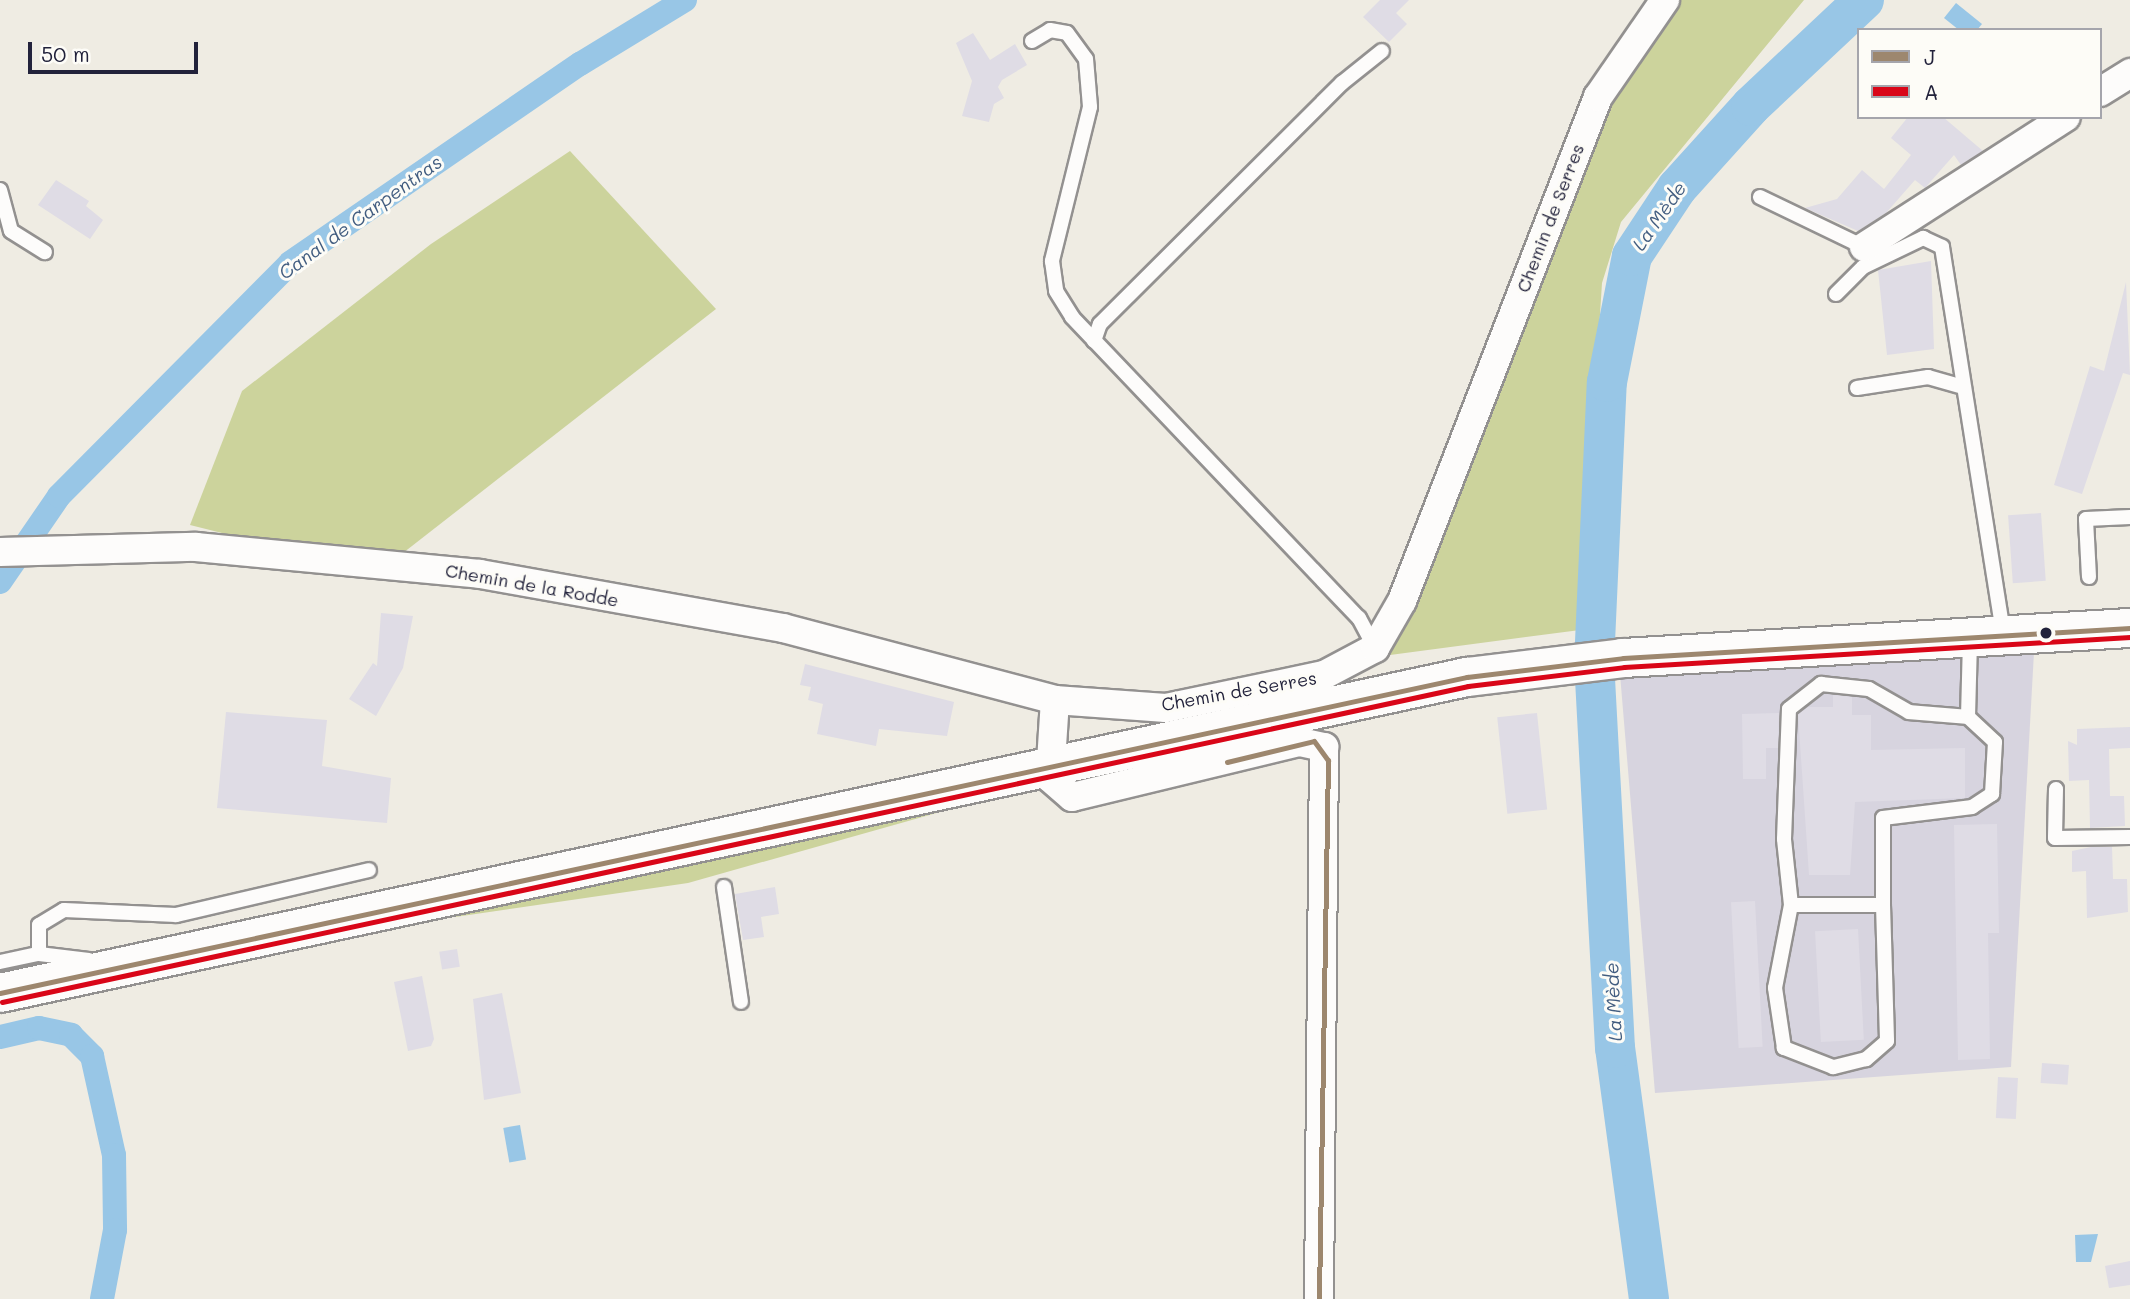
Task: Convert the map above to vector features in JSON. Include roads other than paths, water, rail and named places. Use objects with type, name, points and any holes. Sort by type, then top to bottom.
[{"type":"main road","points":[[0,993],[1419,685],[1623,658],[2130,628]]},
{"type":"street","name":"Chemin de Serres","points":[[1055,700],[1166,708],[1324,676],[1375,648],[1402,601],[1598,97],[1665,0]]},
{"type":"street","points":[[2102,91],[2130,73]]},
{"type":"street","points":[[1864,247],[2063,119]]},
{"type":"street","name":"Chemin de la Rodde","points":[[9,553],[197,547],[480,574],[783,628],[1055,700]]},
{"type":"street","points":[[1055,700],[1048,766],[1057,790],[1087,797],[1300,742],[1324,747],[1319,1299]]},
{"type":"lane","points":[[1032,41],[1050,30],[1067,33],[1086,59],[1090,107],[1052,261],[1056,291],[1094,341],[1359,618],[1375,648]]},
{"type":"lane","points":[[1094,341],[1100,324],[1342,83],[1382,51]]},
{"type":"lane","points":[[0,190],[11,231],[45,252]]},
{"type":"lane","points":[[1760,197],[1864,247]]},
{"type":"lane","points":[[1836,294],[1863,267],[1923,238],[1942,247],[1986,636],[1968,718]]},
{"type":"lane","points":[[1857,388],[1928,377],[1959,386]]},
{"type":"lane","points":[[2089,577],[2086,519],[2130,517]]},
{"type":"lane","points":[[1821,684],[1869,689],[1909,712],[1968,718],[1995,741],[1992,794],[1972,807],[1883,818],[1887,1041],[1866,1059],[1833,1067],[1784,1048],[1774,988],[1791,905],[1784,839],[1790,709],[1821,684]]},
{"type":"lane","points":[[2056,789],[2055,838],[2130,837]]},
{"type":"lane","points":[[38,954],[39,925],[64,910],[176,915],[369,870]]},
{"type":"lane","points":[[724,887],[740,1002]]},
{"type":"lane","points":[[1791,905],[1883,905]]},
{"type":"lane","points":[[0,962],[38,954],[125,964]]},
{"type":"water","points":[[1956,3],[1982,24],[1979,28],[1956,28],[1944,18]]},
{"type":"water","points":[[520,1125],[526,1159],[509,1162],[503,1128]]},
{"type":"water","points":[[2098,1234],[2091,1262],[2076,1262],[2075,1235]]},
{"type":"waterway","name":"Canal de Carpentras","points":[[0,582],[59,496],[290,263],[580,64],[685,0]]},
{"type":"waterway","name":"La Mède","points":[[1649,1299],[1615,1048],[1594,664],[1607,382],[1632,256],[1677,188],[1751,106],[1864,0]]},
{"type":"waterway","name":"Canal de Carpentras","points":[[0,1037],[39,1028],[71,1035],[92,1056],[114,1155],[115,1230],[102,1299]]}]
